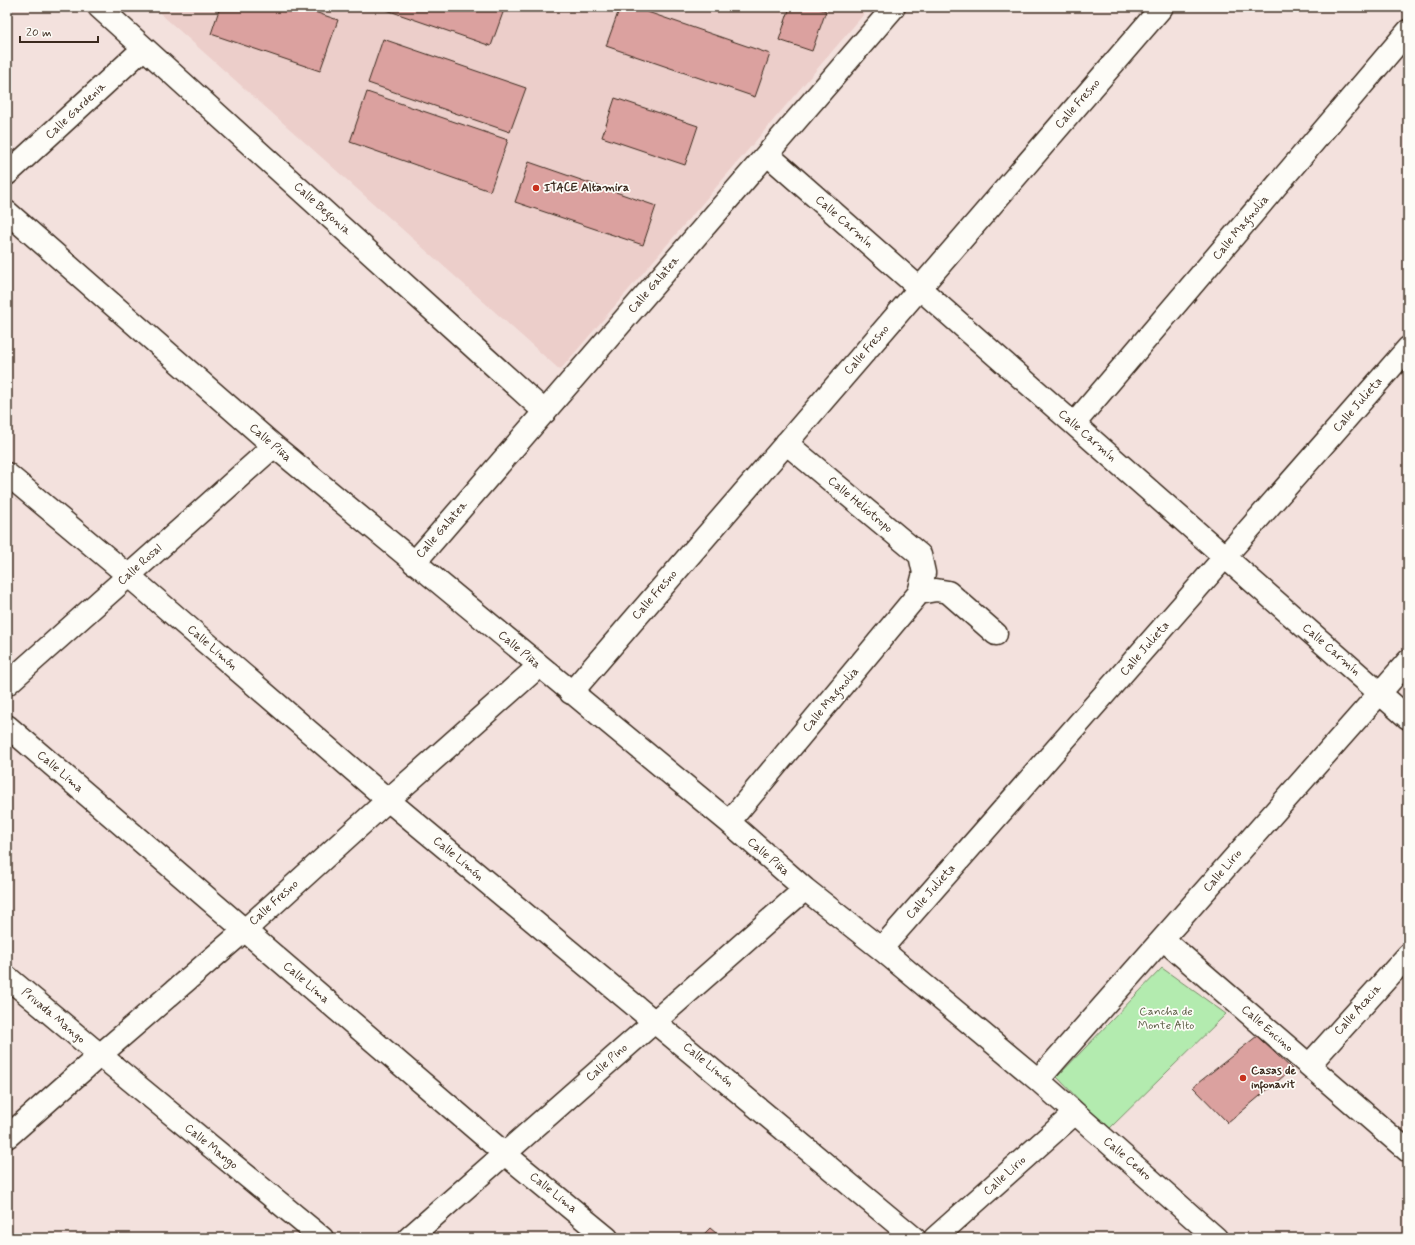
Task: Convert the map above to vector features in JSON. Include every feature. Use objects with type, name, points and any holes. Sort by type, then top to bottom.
[{"type":"street","name":"Calle Begonia","points":[[99,7],[544,412]]},
{"type":"street","name":"Calle Galatea","points":[[414,563],[894,7]]},
{"type":"street","name":"Calle Fresno","points":[[571,693],[1162,7]]},
{"type":"street","name":"Calle Magnolia","points":[[1074,424],[1408,31]]},
{"type":"street","name":"Calle Gardenia","points":[[7,174],[144,48]]},
{"type":"street","name":"Calle Carmín","points":[[767,154],[1408,718]]},
{"type":"street","name":"Calle Piña","points":[[7,212],[274,446],[728,822],[805,889],[881,949],[1038,1080]]},
{"type":"street","name":"Calle Julieta","points":[[881,949],[1408,348]]},
{"type":"street","name":"Calle Heliotropo","points":[[786,443],[920,555],[922,583]]},
{"type":"street","name":"Calle Rosal","points":[[7,684],[274,446]]},
{"type":"street","name":"Calle Limón","points":[[7,474],[129,576],[388,800],[914,1238]]},
{"type":"street","name":"Calle Magnolia","points":[[728,822],[922,583]]},
{"type":"street","points":[[922,583],[936,590],[948,592],[996,634]]},
{"type":"street","name":"Calle Lirio","points":[[1038,1080],[1408,661]]},
{"type":"street","name":"Calle Fresno","points":[[7,1137],[245,930],[539,666]]},
{"type":"street","name":"Calle Lima","points":[[7,726],[505,1154],[607,1238]]},
{"type":"street","name":"Calle Pino","points":[[409,1238],[805,889]]},
{"type":"street","name":"Calle Encino","points":[[1163,939],[1408,1151]]},
{"type":"street","name":"Calle Acacia","points":[[1309,1065],[1408,955]]},
{"type":"street","name":"Privada Mango","points":[[7,977],[100,1055]]},
{"type":"street","name":"Calle Mango","points":[[100,1055],[322,1238]]},
{"type":"street","name":"Calle Cedro","points":[[1038,1080],[1216,1238]]},
{"type":"street","name":"Calle Lirio","points":[[935,1238],[1075,1113]]},
{"type":"shaded area","name":"ITACE Altamira","points":[[153,7],[870,7],[560,370]]},
{"type":"green space","name":"Cancha de Monte Alto","points":[[1162,968],[1226,1014],[1108,1130],[1057,1077]]},
{"type":"building","points":[[220,7],[300,7],[338,20],[320,71],[211,34]]},
{"type":"building","points":[[378,7],[505,7],[491,46]]},
{"type":"building","points":[[620,7],[633,7],[770,54],[755,97],[606,46]]},
{"type":"building","points":[[790,7],[815,7],[826,11],[812,51],[779,40]]},
{"type":"building","points":[[383,39],[526,88],[510,132],[368,83]]},
{"type":"building","points":[[367,92],[508,140],[490,191],[350,142]]},
{"type":"building","points":[[615,98],[698,126],[685,165],[602,137]]},
{"type":"building","points":[[529,162],[656,206],[643,245],[515,202]]},
{"type":"building","name":"Casas de infonavit","points":[[1257,1036],[1292,1069],[1228,1123],[1193,1087]]},
{"type":"building","points":[[710,1228],[722,1238],[700,1238]]},
{"type":"place","name":"ITACE Altamira","points":[[536,188]]},
{"type":"place","name":"Casas de infonavit","points":[[1243,1078]]}]
